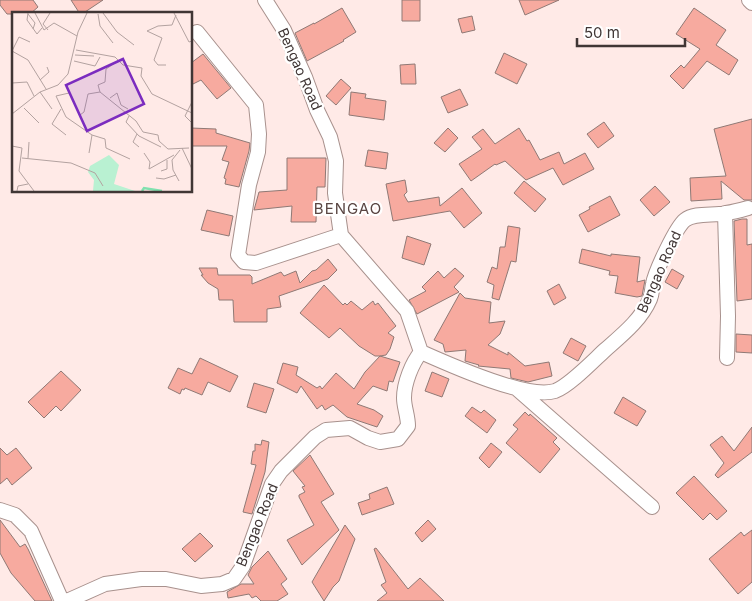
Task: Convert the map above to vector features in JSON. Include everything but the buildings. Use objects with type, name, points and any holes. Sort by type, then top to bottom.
[{"type":"street","name":"Bengao Road","points":[[265,0],[284,30],[330,137],[336,161],[335,193],[341,235]]},
{"type":"street","points":[[749,0],[752,3]]},
{"type":"street","points":[[197,32],[256,105],[259,134],[258,152],[249,185],[238,255],[244,262],[256,263],[341,235],[407,311],[421,352]]},
{"type":"street","name":"Bengao Road","points":[[68,601],[105,584],[135,580],[166,579],[201,586],[222,584],[234,579],[243,566],[272,484],[315,437],[326,430],[350,428],[380,442],[398,439],[408,426],[404,399],[405,387],[421,352],[459,370],[516,387],[544,393],[557,390],[573,379],[637,321],[646,309],[652,294],[657,270],[680,225],[687,218],[725,214],[748,208]]},
{"type":"street","points":[[725,214],[728,316],[727,358]]},
{"type":"street","points":[[516,387],[652,507]]},
{"type":"street","points":[[0,510],[15,515],[31,531],[62,601]]},
{"type":"district","name":"BENGAO","points":[[348,209]]}]
